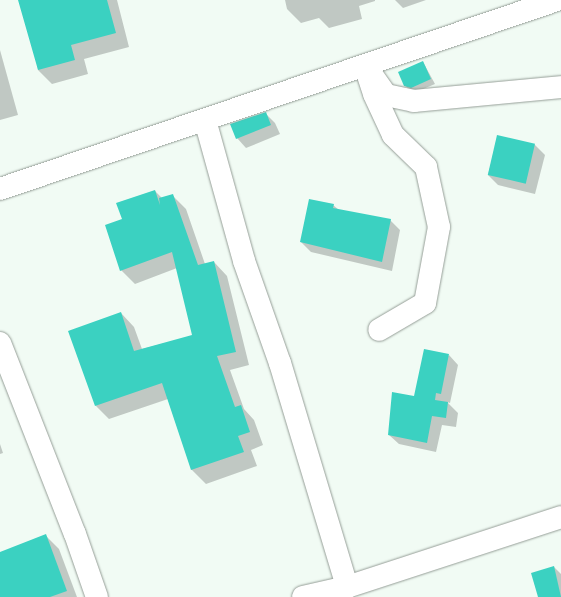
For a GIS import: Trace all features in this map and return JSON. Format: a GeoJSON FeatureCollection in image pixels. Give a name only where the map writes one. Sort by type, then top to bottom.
{"type":"FeatureCollection","features":[{"type":"Feature","properties":{"kind":"street"},"geometry":{"type":"LineString","coordinates":[[0,189],[557,0]]}},
{"type":"Feature","properties":{"kind":"street"},"geometry":{"type":"LineString","coordinates":[[365,66],[386,95],[414,101],[561,87]]}},
{"type":"Feature","properties":{"kind":"street"},"geometry":{"type":"LineString","coordinates":[[365,66],[374,94],[393,135],[426,167],[439,228],[425,303],[379,330]]}},
{"type":"Feature","properties":{"kind":"street"},"geometry":{"type":"LineString","coordinates":[[205,120],[244,261],[280,363],[347,588]]}},
{"type":"Feature","properties":{"kind":"street"},"geometry":{"type":"LineString","coordinates":[[0,343],[76,534],[97,597]]}},
{"type":"Feature","properties":{"kind":"street"},"geometry":{"type":"LineString","coordinates":[[303,597],[347,588],[561,517]]}},
{"type":"Feature","properties":{"kind":"building"},"geometry":{"type":"Polygon","coordinates":[[[18,0],[107,0],[116,33],[71,45],[75,60],[38,70],[18,0]]]}},
{"type":"Feature","properties":{"kind":"building"},"geometry":{"type":"Polygon","coordinates":[[[423,61],[431,79],[411,88],[404,86],[398,72],[423,61]]]}},
{"type":"Feature","properties":{"kind":"building"},"geometry":{"type":"Polygon","coordinates":[[[266,112],[271,125],[236,139],[230,124],[266,112]]]}},
{"type":"Feature","properties":{"kind":"building"},"geometry":{"type":"Polygon","coordinates":[[[497,135],[535,144],[526,184],[488,175],[497,135]]]}},
{"type":"Feature","properties":{"kind":"building"},"geometry":{"type":"Polygon","coordinates":[[[155,190],[160,205],[159,198],[173,194],[198,265],[214,261],[236,352],[217,356],[235,407],[241,405],[250,432],[238,436],[244,452],[191,470],[162,383],[95,406],[68,331],[121,312],[134,351],[192,335],[172,252],[120,271],[105,225],[122,219],[116,203],[155,190]]]}},
{"type":"Feature","properties":{"kind":"building"},"geometry":{"type":"Polygon","coordinates":[[[309,199],[334,204],[333,208],[391,219],[382,262],[300,242],[309,199]]]}},
{"type":"Feature","properties":{"kind":"building"},"geometry":{"type":"Polygon","coordinates":[[[424,349],[449,354],[441,394],[436,393],[435,400],[448,402],[446,418],[432,416],[427,443],[388,435],[392,392],[414,396],[424,349]]]}},
{"type":"Feature","properties":{"kind":"building"},"geometry":{"type":"Polygon","coordinates":[[[46,534],[67,591],[50,597],[0,597],[0,552],[46,534]]]}},
{"type":"Feature","properties":{"kind":"building"},"geometry":{"type":"Polygon","coordinates":[[[554,566],[561,597],[538,597],[531,573],[554,566]]]}}]}
